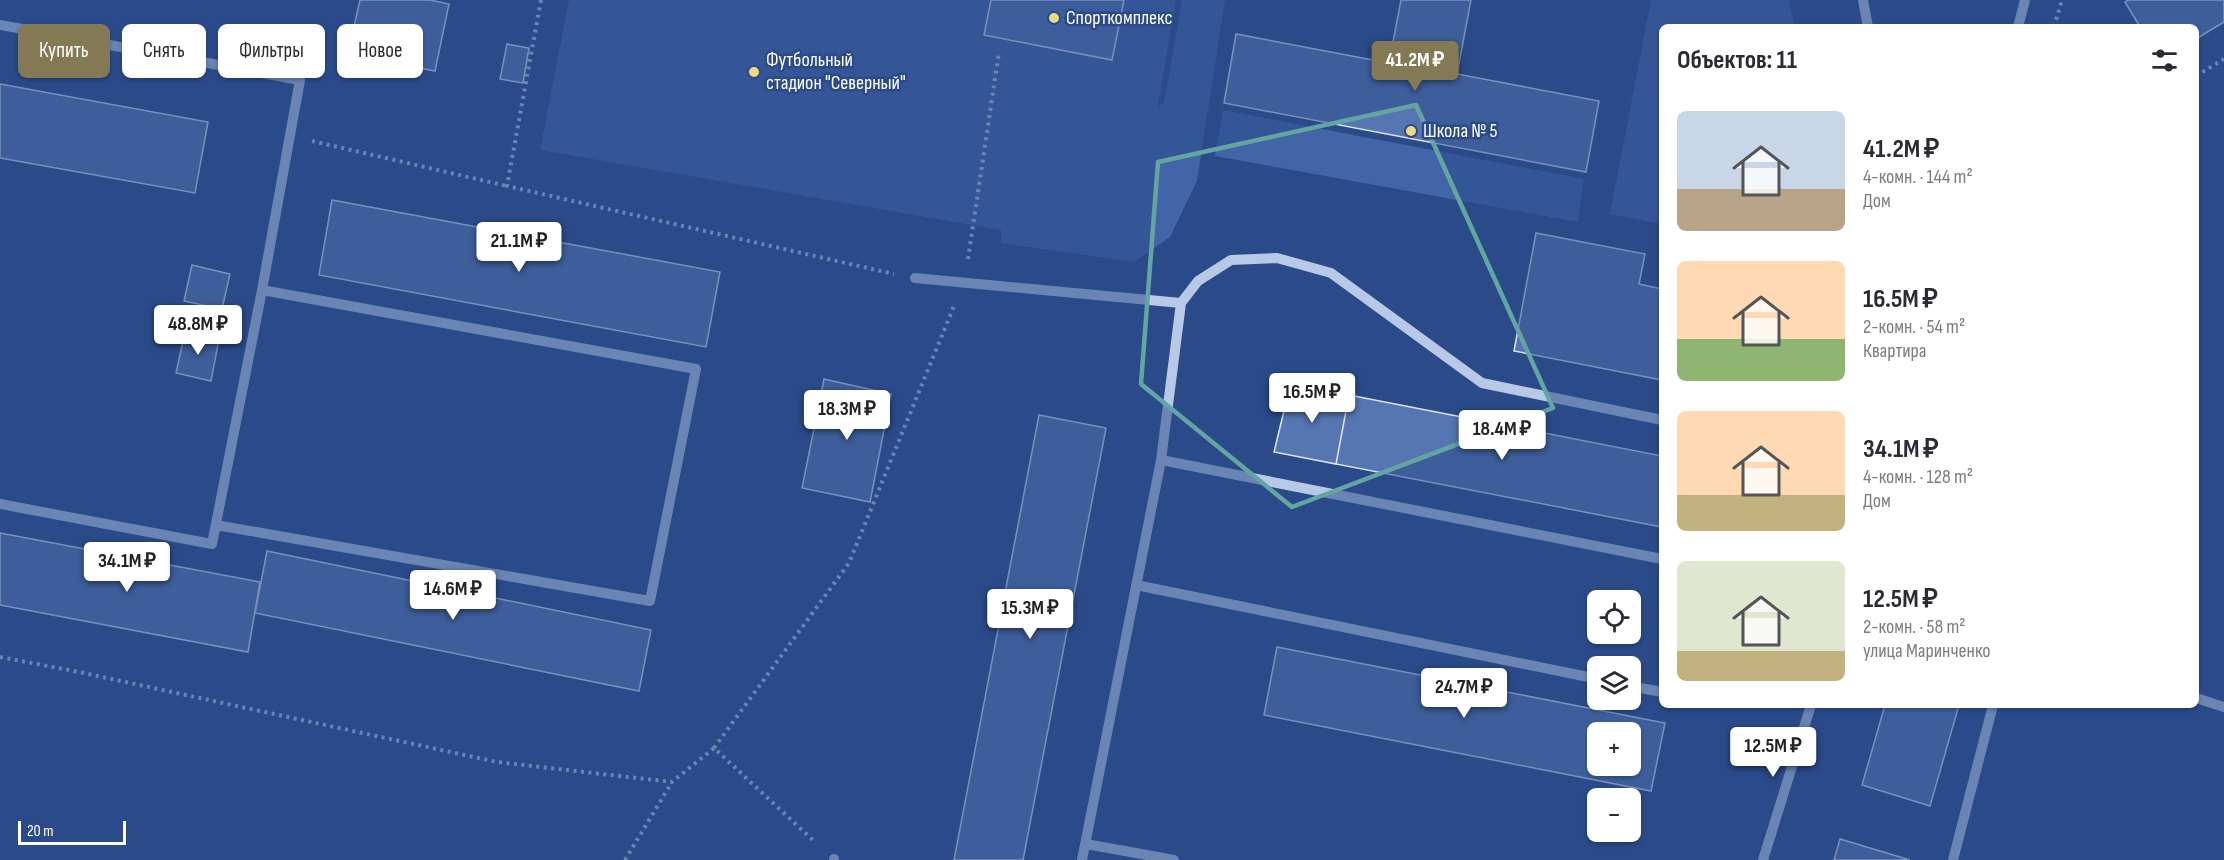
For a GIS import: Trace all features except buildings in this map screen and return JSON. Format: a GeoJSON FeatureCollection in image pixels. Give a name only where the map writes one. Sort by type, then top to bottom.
{"type":"FeatureCollection","features":[{"type":"Feature","properties":{"kind":"street"},"geometry":{"type":"LineString","coordinates":[[1863,0],[1867,24]]}},
{"type":"Feature","properties":{"kind":"street"},"geometry":{"type":"LineString","coordinates":[[2019,24],[2025,0]]}},
{"type":"Feature","properties":{"kind":"street"},"geometry":{"type":"LineString","coordinates":[[0,25],[300,80],[212,544],[0,504]]}},
{"type":"Feature","properties":{"kind":"street"},"geometry":{"type":"LineString","coordinates":[[1082,860],[1161,460],[1181,303],[1198,281],[1231,260],[1277,258],[1331,273],[1482,383],[1659,419]]}},
{"type":"Feature","properties":{"kind":"street"},"geometry":{"type":"LineString","coordinates":[[915,278],[1181,303]]}},
{"type":"Feature","properties":{"kind":"street"},"geometry":{"type":"LineString","coordinates":[[216,525],[650,601],[696,369],[262,290]]}},
{"type":"Feature","properties":{"kind":"street"},"geometry":{"type":"LineString","coordinates":[[1161,460],[1659,558]]}},
{"type":"Feature","properties":{"kind":"street"},"geometry":{"type":"LineString","coordinates":[[1136,585],[1587,677]]}},
{"type":"Feature","properties":{"kind":"street"},"geometry":{"type":"LineString","coordinates":[[1641,688],[1659,691]]}},
{"type":"Feature","properties":{"kind":"street"},"geometry":{"type":"LineString","coordinates":[[2199,699],[2224,707]]}},
{"type":"Feature","properties":{"kind":"street"},"geometry":{"type":"LineString","coordinates":[[1763,860],[1810,708]]}},
{"type":"Feature","properties":{"kind":"street"},"geometry":{"type":"LineString","coordinates":[[1953,860],[1993,708]]}},
{"type":"Feature","properties":{"kind":"street"},"geometry":{"type":"LineString","coordinates":[[1086,843],[1174,860]]}},
{"type":"Feature","properties":{"kind":"path"},"geometry":{"type":"LineString","coordinates":[[507,186],[541,0]]}},
{"type":"Feature","properties":{"kind":"path"},"geometry":{"type":"LineString","coordinates":[[2055,24],[2062,0]]}},
{"type":"Feature","properties":{"kind":"path"},"geometry":{"type":"LineString","coordinates":[[625,860],[672,782],[714,748],[849,563],[963,284],[999,52]]}},
{"type":"Feature","properties":{"kind":"path"},"geometry":{"type":"LineString","coordinates":[[2199,74],[2224,59]]}},
{"type":"Feature","properties":{"kind":"path"},"geometry":{"type":"LineString","coordinates":[[290,136],[915,278]]}},
{"type":"Feature","properties":{"kind":"path"},"geometry":{"type":"LineString","coordinates":[[0,657],[91,674],[497,762],[672,782]]}},
{"type":"Feature","properties":{"kind":"path"},"geometry":{"type":"LineString","coordinates":[[714,748],[834,860]]}},
{"type":"Feature","properties":{"kind":"highlighted area"},"geometry":{"type":"Polygon","coordinates":[[[1416,105],[1553,408],[1292,507],[1141,384],[1158,162],[1416,105]]]}},
{"type":"Feature","properties":{"kind":"shaded area"},"geometry":{"type":"Polygon","coordinates":[[[569,0],[1176,0],[1158,106],[1164,103],[1182,0],[1225,0],[1197,181],[1170,237],[1134,262],[1001,243],[1001,230],[540,150],[569,0]]]}},
{"type":"Feature","properties":{"kind":"shaded area"},"geometry":{"type":"Polygon","coordinates":[[[1651,0],[1789,0],[1793,24],[1659,24],[1659,223],[1610,214],[1651,0]]]}},
{"type":"Feature","properties":{"kind":"shaded area"},"geometry":{"type":"Polygon","coordinates":[[[1223,110],[1584,179],[1578,222],[1215,156],[1223,110]]]}},
{"type":"Feature","properties":{"kind":"place","name":"Спорткомплекс"},"geometry":{"type":"Point","coordinates":[1054,18]}},
{"type":"Feature","properties":{"kind":"place","name":"Футбольный стадион \"Северный\""},"geometry":{"type":"Point","coordinates":[754,72]}},
{"type":"Feature","properties":{"kind":"place","name":"Школа № 5"},"geometry":{"type":"Point","coordinates":[1411,131]}}]}
